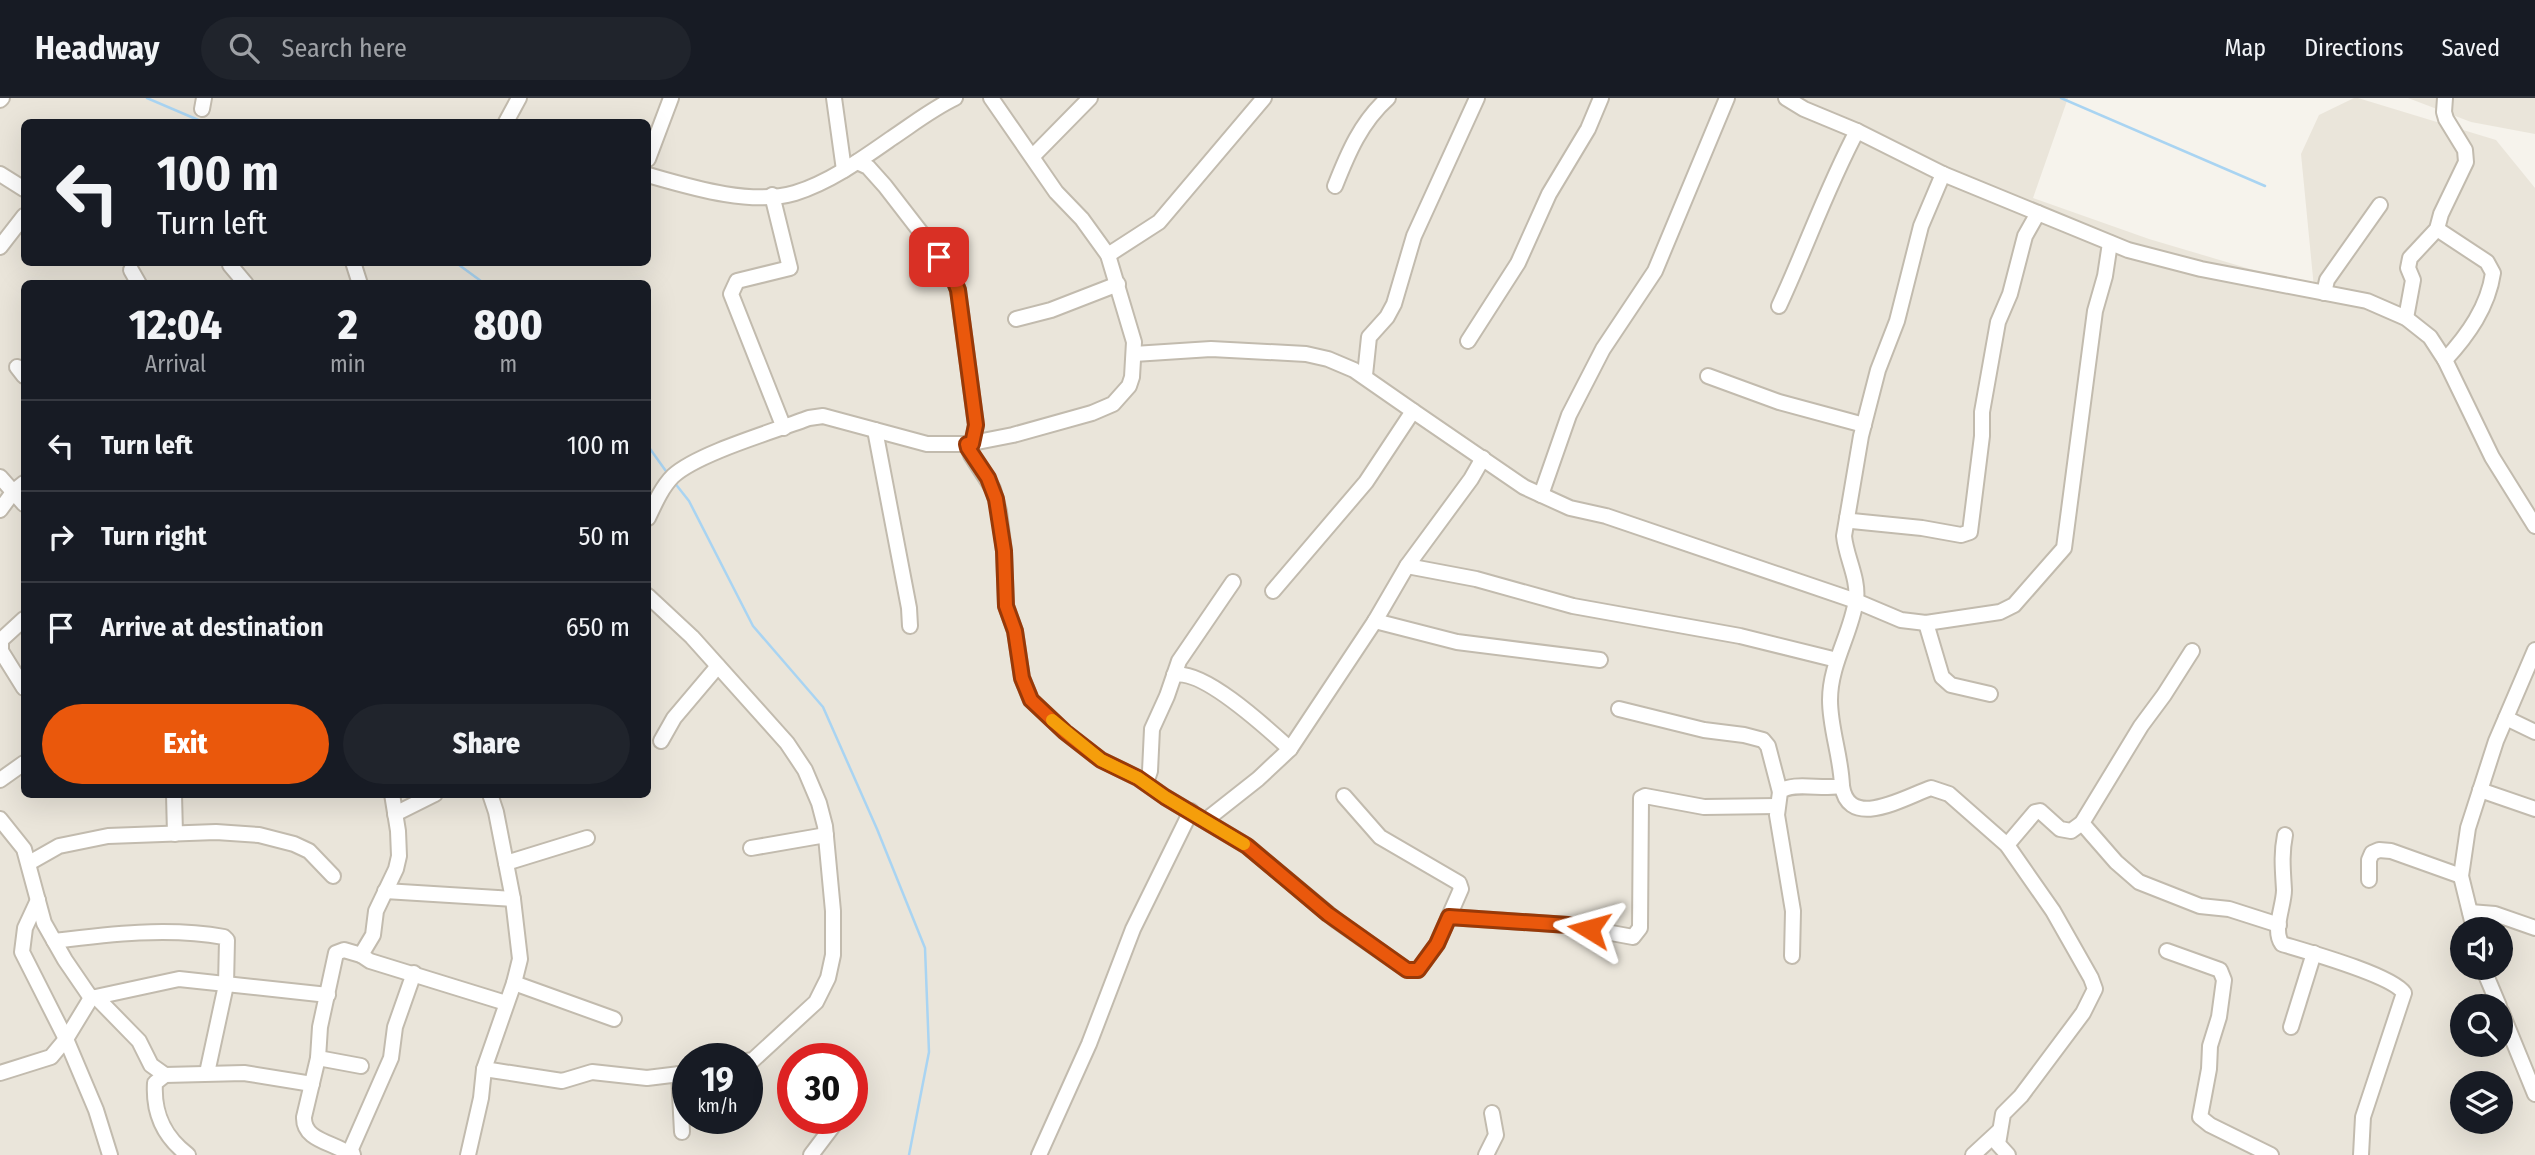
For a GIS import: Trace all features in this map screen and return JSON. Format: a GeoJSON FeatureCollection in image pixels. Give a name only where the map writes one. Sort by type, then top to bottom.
{"type":"FeatureCollection","features":[{"type":"Feature","properties":{"kind":"street"},"geometry":{"type":"LineString","coordinates":[[508,119],[519,98]]}},
{"type":"Feature","properties":{"kind":"street"},"geometry":{"type":"LineString","coordinates":[[651,151],[671,98]]}},
{"type":"Feature","properties":{"kind":"street"},"geometry":{"type":"LineString","coordinates":[[834,98],[844,170]]}},
{"type":"Feature","properties":{"kind":"street"},"geometry":{"type":"LineString","coordinates":[[651,176],[723,193],[793,193],[844,170],[938,106],[955,98]]}},
{"type":"Feature","properties":{"kind":"street"},"geometry":{"type":"LineString","coordinates":[[651,512],[667,482],[680,470],[705,456],[823,416],[927,444],[969,444],[1092,413],[1113,404],[1130,384],[1134,342],[1108,255],[1082,219],[1056,192],[991,98]]}},
{"type":"Feature","properties":{"kind":"street"},"geometry":{"type":"LineString","coordinates":[[1033,156],[1090,98]]}},
{"type":"Feature","properties":{"kind":"street"},"geometry":{"type":"LineString","coordinates":[[1108,255],[1159,222],[1264,98]]}},
{"type":"Feature","properties":{"kind":"street"},"geometry":{"type":"LineString","coordinates":[[1335,186],[1362,127],[1388,98]]}},
{"type":"Feature","properties":{"kind":"street"},"geometry":{"type":"LineString","coordinates":[[1364,375],[1369,337],[1387,317],[1394,304],[1414,236],[1477,98]]}},
{"type":"Feature","properties":{"kind":"street"},"geometry":{"type":"LineString","coordinates":[[1468,341],[1518,262],[1545,203],[1588,129],[1601,98]]}},
{"type":"Feature","properties":{"kind":"street"},"geometry":{"type":"LineString","coordinates":[[1541,495],[1569,415],[1603,349],[1646,289],[1655,271],[1727,98]]}},
{"type":"Feature","properties":{"kind":"street"},"geometry":{"type":"LineString","coordinates":[[1786,98],[1943,174],[2110,243],[2201,269],[2367,301],[2406,318],[2430,337],[2445,360],[2492,457],[2535,526]]}},
{"type":"Feature","properties":{"kind":"street"},"geometry":{"type":"LineString","coordinates":[[2406,318],[2413,280],[2409,268],[2410,258],[2437,229],[2441,214],[2466,162],[2465,150],[2446,119],[2445,98]]}},
{"type":"Feature","properties":{"kind":"street"},"geometry":{"type":"LineString","coordinates":[[1779,306],[1808,245],[1823,199],[1857,131]]}},
{"type":"Feature","properties":{"kind":"street"},"geometry":{"type":"LineString","coordinates":[[857,162],[868,167],[885,187],[950,270],[958,290],[976,425],[969,444],[971,455],[993,489],[999,511],[1006,606],[1015,631],[1026,691],[1031,700],[1091,753],[1146,783],[1247,846],[1328,914],[1407,970],[1418,970],[1437,944],[1461,889],[1459,883],[1380,837],[1343,796]]}},
{"type":"Feature","properties":{"kind":"street"},"geometry":{"type":"LineString","coordinates":[[0,174],[21,187]]}},
{"type":"Feature","properties":{"kind":"street"},"geometry":{"type":"LineString","coordinates":[[1943,174],[1921,226],[1897,321],[1878,370],[1864,425],[1844,536],[1856,588],[1856,601],[1837,660],[1830,700],[1831,719],[1840,758],[1843,797],[1853,807],[1870,811],[1931,788],[1948,794],[2007,845],[2053,911],[2095,989],[2083,1013],[2021,1096],[2003,1114],[1998,1131],[1998,1144],[2008,1155]]}},
{"type":"Feature","properties":{"kind":"street"},"geometry":{"type":"LineString","coordinates":[[772,195],[790,268],[737,281],[731,294],[784,428]]}},
{"type":"Feature","properties":{"kind":"street"},"geometry":{"type":"LineString","coordinates":[[2324,293],[2327,280],[2380,205]]}},
{"type":"Feature","properties":{"kind":"street"},"geometry":{"type":"LineString","coordinates":[[1847,519],[1961,535],[1970,532],[1982,436],[1982,412],[1998,322],[2010,294],[2025,236],[2038,213]]}},
{"type":"Feature","properties":{"kind":"street"},"geometry":{"type":"LineString","coordinates":[[0,247],[21,220]]}},
{"type":"Feature","properties":{"kind":"street"},"geometry":{"type":"LineString","coordinates":[[2437,229],[2487,262],[2493,273],[2487,300],[2460,343],[2445,360]]}},
{"type":"Feature","properties":{"kind":"street"},"geometry":{"type":"LineString","coordinates":[[1134,354],[1211,349],[1306,354],[1342,363],[1364,375],[1524,487],[1570,508],[1606,516],[1856,601],[1901,620],[1926,623],[2000,612],[2014,605],[2064,548],[2095,311],[2105,276],[2110,243]]}},
{"type":"Feature","properties":{"kind":"street"},"geometry":{"type":"LineString","coordinates":[[231,266],[243,280]]}},
{"type":"Feature","properties":{"kind":"street"},"geometry":{"type":"LineString","coordinates":[[131,270],[137,280]]}},
{"type":"Feature","properties":{"kind":"street"},"geometry":{"type":"LineString","coordinates":[[1016,319],[1051,310],[1118,284]]}},
{"type":"Feature","properties":{"kind":"street"},"geometry":{"type":"LineString","coordinates":[[1708,376],[1779,402],[1864,425]]}},
{"type":"Feature","properties":{"kind":"street"},"geometry":{"type":"LineString","coordinates":[[1273,590],[1366,482],[1413,411]]}},
{"type":"Feature","properties":{"kind":"street"},"geometry":{"type":"LineString","coordinates":[[875,429],[909,608],[910,626]]}},
{"type":"Feature","properties":{"kind":"street"},"geometry":{"type":"LineString","coordinates":[[1206,820],[1258,779],[1290,748],[1375,621],[1407,566],[1471,479],[1483,458]]}},
{"type":"Feature","properties":{"kind":"street"},"geometry":{"type":"LineString","coordinates":[[0,477],[19,487],[0,510]]}},
{"type":"Feature","properties":{"kind":"street"},"geometry":{"type":"LineString","coordinates":[[1407,566],[1476,579],[1573,606],[1740,636],[1837,660]]}},
{"type":"Feature","properties":{"kind":"street"},"geometry":{"type":"LineString","coordinates":[[1146,783],[1150,771],[1152,729],[1174,675],[1184,652],[1233,582]]}},
{"type":"Feature","properties":{"kind":"street"},"geometry":{"type":"LineString","coordinates":[[651,599],[692,637],[767,718],[799,759],[819,803],[826,835],[833,912],[833,955],[828,978],[816,1002],[763,1051]]}},
{"type":"Feature","properties":{"kind":"street"},"geometry":{"type":"LineString","coordinates":[[1375,621],[1457,642],[1600,660]]}},
{"type":"Feature","properties":{"kind":"street"},"geometry":{"type":"LineString","coordinates":[[21,622],[1,640],[1,651],[21,683]]}},
{"type":"Feature","properties":{"kind":"street"},"geometry":{"type":"LineString","coordinates":[[1926,623],[1942,677],[1951,685],[1990,694]]}},
{"type":"Feature","properties":{"kind":"street"},"geometry":{"type":"LineString","coordinates":[[2471,917],[2461,876],[2468,828],[2496,740],[2530,674],[2535,650]]}},
{"type":"Feature","properties":{"kind":"street"},"geometry":{"type":"LineString","coordinates":[[2007,845],[2035,812],[2040,811],[2060,829],[2071,831],[2082,823],[2141,726],[2192,651]]}},
{"type":"Feature","properties":{"kind":"street"},"geometry":{"type":"LineString","coordinates":[[661,741],[674,719],[718,666]]}},
{"type":"Feature","properties":{"kind":"street"},"geometry":{"type":"LineString","coordinates":[[1174,675],[1181,673],[1194,678],[1241,705],[1290,748]]}},
{"type":"Feature","properties":{"kind":"street"},"geometry":{"type":"LineString","coordinates":[[1619,709],[1704,730],[1744,735],[1763,740],[1768,746],[1779,799],[1777,815],[1793,911],[1792,956]]}},
{"type":"Feature","properties":{"kind":"street"},"geometry":{"type":"LineString","coordinates":[[2507,718],[2535,732]]}},
{"type":"Feature","properties":{"kind":"street"},"geometry":{"type":"LineString","coordinates":[[0,780],[21,765]]}},
{"type":"Feature","properties":{"kind":"street"},"geometry":{"type":"LineString","coordinates":[[1449,917],[1568,925],[1633,937],[1640,929],[1641,798],[1645,796],[1704,807],[1779,799],[1790,786],[1829,789],[1842,786]]}},
{"type":"Feature","properties":{"kind":"street"},"geometry":{"type":"LineString","coordinates":[[2480,790],[2535,809]]}},
{"type":"Feature","properties":{"kind":"street"},"geometry":{"type":"LineString","coordinates":[[174,798],[175,834]]}},
{"type":"Feature","properties":{"kind":"street"},"geometry":{"type":"LineString","coordinates":[[361,955],[373,935],[376,911],[396,869],[399,856],[392,798]]}},
{"type":"Feature","properties":{"kind":"street"},"geometry":{"type":"LineString","coordinates":[[394,814],[427,798]]}},
{"type":"Feature","properties":{"kind":"street"},"geometry":{"type":"LineString","coordinates":[[471,1155],[484,1069],[520,959],[513,899],[491,798]]}},
{"type":"Feature","properties":{"kind":"street"},"geometry":{"type":"LineString","coordinates":[[1039,1155],[1089,1044],[1133,929],[1191,811]]}},
{"type":"Feature","properties":{"kind":"street"},"geometry":{"type":"LineString","coordinates":[[0,819],[24,849],[44,923],[54,941],[94,997],[139,1041],[151,1065],[165,1075]]}},
{"type":"Feature","properties":{"kind":"street"},"geometry":{"type":"LineString","coordinates":[[2082,823],[2116,862],[2139,882],[2200,906],[2229,909],[2278,925]]}},
{"type":"Feature","properties":{"kind":"street"},"geometry":{"type":"LineString","coordinates":[[29,863],[46,852],[68,844],[108,836],[216,832],[259,835],[294,844],[309,851],[333,876]]}},
{"type":"Feature","properties":{"kind":"street"},"geometry":{"type":"LineString","coordinates":[[751,848],[826,835]]}},
{"type":"Feature","properties":{"kind":"street"},"geometry":{"type":"LineString","coordinates":[[2285,835],[2281,854],[2284,893],[2278,925],[2279,940],[2282,944],[2337,960],[2395,985],[2404,993],[2363,1117],[2361,1155]]}},
{"type":"Feature","properties":{"kind":"street"},"geometry":{"type":"LineString","coordinates":[[506,863],[587,838]]}},
{"type":"Feature","properties":{"kind":"street"},"geometry":{"type":"LineString","coordinates":[[2369,880],[2369,860],[2372,853],[2379,850],[2391,851],[2461,876]]}},
{"type":"Feature","properties":{"kind":"street"},"geometry":{"type":"LineString","coordinates":[[385,891],[513,899]]}},
{"type":"Feature","properties":{"kind":"street"},"geometry":{"type":"LineString","coordinates":[[38,900],[25,928],[22,952],[66,1039],[96,1110],[110,1155]]}},
{"type":"Feature","properties":{"kind":"street"},"geometry":{"type":"LineString","coordinates":[[2470,912],[2495,914],[2535,928]]}},
{"type":"Feature","properties":{"kind":"street"},"geometry":{"type":"LineString","coordinates":[[54,941],[122,933],[173,932],[224,937],[227,940],[226,985],[208,1073]]}},
{"type":"Feature","properties":{"kind":"street"},"geometry":{"type":"LineString","coordinates":[[352,1155],[305,1129],[304,1117],[318,1058],[320,1027],[336,953],[344,950],[361,955],[370,961],[506,1003]]}},
{"type":"Feature","properties":{"kind":"street"},"geometry":{"type":"LineString","coordinates":[[2167,951],[2220,970],[2224,980],[2219,1017],[2210,1046],[2209,1069],[2200,1117],[2210,1125],[2271,1155]]}},
{"type":"Feature","properties":{"kind":"street"},"geometry":{"type":"LineString","coordinates":[[2291,1027],[2314,953]]}},
{"type":"Feature","properties":{"kind":"street"},"geometry":{"type":"LineString","coordinates":[[352,1155],[351,1149],[391,1058],[395,1027],[414,973]]}},
{"type":"Feature","properties":{"kind":"street"},"geometry":{"type":"LineString","coordinates":[[0,1073],[51,1057],[94,997],[179,979],[327,995]]}},
{"type":"Feature","properties":{"kind":"street"},"geometry":{"type":"LineString","coordinates":[[514,983],[614,1019]]}},
{"type":"Feature","properties":{"kind":"street"},"geometry":{"type":"LineString","coordinates":[[2513,1035],[2529,1066],[2535,1094]]}},
{"type":"Feature","properties":{"kind":"street"},"geometry":{"type":"LineString","coordinates":[[318,1058],[361,1066]]}},
{"type":"Feature","properties":{"kind":"street"},"geometry":{"type":"LineString","coordinates":[[484,1069],[562,1081],[592,1072],[647,1078],[672,1075]]}},
{"type":"Feature","properties":{"kind":"street"},"geometry":{"type":"LineString","coordinates":[[188,1155],[166,1133],[156,1113],[155,1083],[165,1075],[244,1073],[312,1084]]}},
{"type":"Feature","properties":{"kind":"street"},"geometry":{"type":"LineString","coordinates":[[1486,1155],[1496,1135],[1492,1113]]}},
{"type":"Feature","properties":{"kind":"street"},"geometry":{"type":"LineString","coordinates":[[1973,1155],[1998,1131]]}},
{"type":"Feature","properties":{"kind":"street"},"geometry":{"type":"LineString","coordinates":[[811,1155],[827,1134]]}},
{"type":"Feature","properties":{"kind":"shaded area"},"geometry":{"type":"Polygon","coordinates":[[[0,98],[2068,98],[2033,198],[2149,239],[2314,288],[2301,154],[2319,115],[2354,98],[2496,140],[2535,188],[2535,1155],[0,1155],[0,98]]]}},
{"type":"Feature","properties":{"kind":"shaded area"},"geometry":{"type":"Polygon","coordinates":[[[2408,98],[2535,98],[2535,134],[2471,122],[2408,98]]]}},
{"type":"Feature","properties":{"kind":"waterway"},"geometry":{"type":"LineString","coordinates":[[147,98],[196,119]]}},
{"type":"Feature","properties":{"kind":"waterway"},"geometry":{"type":"LineString","coordinates":[[2061,98],[2265,186]]}},
{"type":"Feature","properties":{"kind":"waterway"},"geometry":{"type":"LineString","coordinates":[[460,266],[480,280]]}},
{"type":"Feature","properties":{"kind":"waterway"},"geometry":{"type":"LineString","coordinates":[[651,450],[668,474]]}},
{"type":"Feature","properties":{"kind":"waterway"},"geometry":{"type":"LineString","coordinates":[[674,482],[689,501],[753,626],[823,707],[877,829],[925,948],[929,1052],[909,1155]]}},
{"type":"Feature","properties":{"kind":"slow traffic"},"geometry":{"type":"LineString","coordinates":[[1052,720],[1101,760],[1138,778],[1244,844]]}},
{"type":"Feature","properties":{"kind":"route"},"geometry":{"type":"LineString","coordinates":[[939,257],[950,270],[958,290],[976,425],[972,444],[967,444],[979,469],[988,478],[999,511],[1006,606],[1015,631],[1022,678],[1031,700],[1065,732],[1101,760],[1138,778],[1247,846],[1337,921],[1407,970],[1418,970],[1437,944],[1449,917],[1568,925],[1589,929]]}}]}
